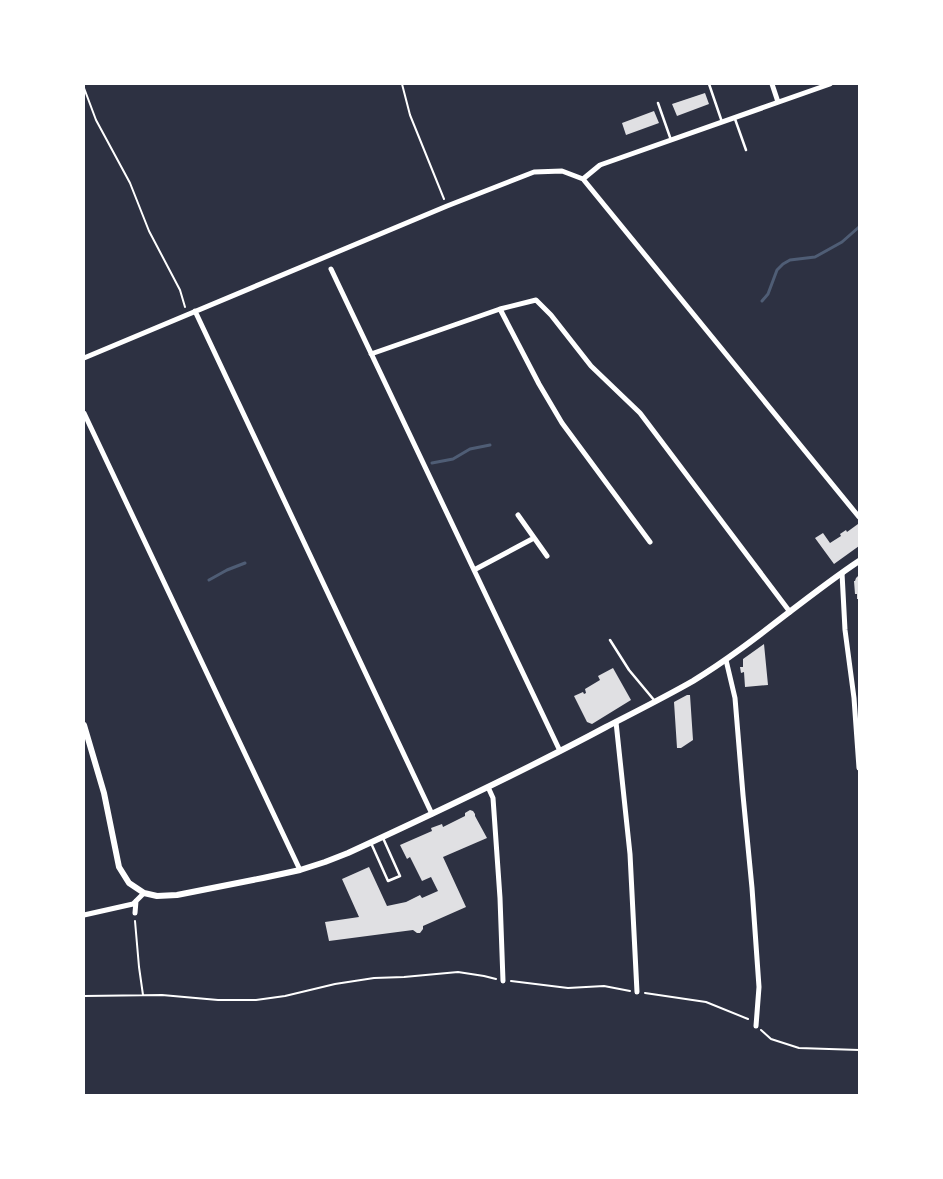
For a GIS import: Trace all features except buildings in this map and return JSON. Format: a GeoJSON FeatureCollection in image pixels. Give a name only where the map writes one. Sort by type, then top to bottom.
{"type":"FeatureCollection","features":[{"type":"Feature","properties":{"kind":"street"},"geometry":{"type":"LineString","coordinates":[[772,84],[778,102]]}},
{"type":"Feature","properties":{"kind":"street"},"geometry":{"type":"LineString","coordinates":[[584,179],[600,165],[830,84]]}},
{"type":"Feature","properties":{"kind":"street"},"geometry":{"type":"LineString","coordinates":[[84,358],[446,206],[534,172],[562,171],[584,179],[859,517]]}},
{"type":"Feature","properties":{"kind":"street"},"geometry":{"type":"LineString","coordinates":[[331,269],[560,751]]}},
{"type":"Feature","properties":{"kind":"street"},"geometry":{"type":"LineString","coordinates":[[371,354],[500,309],[536,300],[552,315],[591,366],[640,413],[790,612]]}},
{"type":"Feature","properties":{"kind":"street"},"geometry":{"type":"LineString","coordinates":[[500,309],[539,384],[562,423],[650,542]]}},
{"type":"Feature","properties":{"kind":"street"},"geometry":{"type":"LineString","coordinates":[[195,311],[432,814]]}},
{"type":"Feature","properties":{"kind":"street"},"geometry":{"type":"LineString","coordinates":[[84,413],[300,870]]}},
{"type":"Feature","properties":{"kind":"street"},"geometry":{"type":"LineString","coordinates":[[518,515],[547,556]]}},
{"type":"Feature","properties":{"kind":"street"},"geometry":{"type":"LineString","coordinates":[[474,570],[534,538]]}},
{"type":"Feature","properties":{"kind":"street"},"geometry":{"type":"LineString","coordinates":[[84,725],[104,793],[119,868],[130,882],[144,893],[157,896],[177,895],[300,870],[325,862],[432,814],[560,751],[692,682],[726,660],[859,561]]}},
{"type":"Feature","properties":{"kind":"street"},"geometry":{"type":"LineString","coordinates":[[842,573],[845,630],[854,698],[859,768]]}},
{"type":"Feature","properties":{"kind":"street"},"geometry":{"type":"LineString","coordinates":[[726,660],[735,698],[752,888],[759,987],[756,1026]]}},
{"type":"Feature","properties":{"kind":"street"},"geometry":{"type":"LineString","coordinates":[[616,722],[630,854],[637,992]]}},
{"type":"Feature","properties":{"kind":"street"},"geometry":{"type":"LineString","coordinates":[[488,787],[493,798],[500,898],[503,981]]}},
{"type":"Feature","properties":{"kind":"street"},"geometry":{"type":"LineString","coordinates":[[84,915],[133,904],[144,893]]}},
{"type":"Feature","properties":{"kind":"street"},"geometry":{"type":"LineString","coordinates":[[136,913],[137,900]]}},
{"type":"Feature","properties":{"kind":"lane"},"geometry":{"type":"LineString","coordinates":[[709,84],[722,122]]}},
{"type":"Feature","properties":{"kind":"lane"},"geometry":{"type":"LineString","coordinates":[[658,102],[671,140]]}},
{"type":"Feature","properties":{"kind":"lane"},"geometry":{"type":"LineString","coordinates":[[734,118],[746,150]]}},
{"type":"Feature","properties":{"kind":"lane"},"geometry":{"type":"LineString","coordinates":[[610,640],[655,702]]}},
{"type":"Feature","properties":{"kind":"lane"},"geometry":{"type":"LineString","coordinates":[[371,842],[388,881],[400,876],[383,837]]}},
{"type":"Feature","properties":{"kind":"path"},"geometry":{"type":"LineString","coordinates":[[402,84],[410,115],[446,206]]}},
{"type":"Feature","properties":{"kind":"path"},"geometry":{"type":"LineString","coordinates":[[84,88],[96,120],[130,183],[149,231],[180,290],[188,314]]}},
{"type":"Feature","properties":{"kind":"path"},"geometry":{"type":"LineString","coordinates":[[136,913],[134,919],[144,995]]}},
{"type":"Feature","properties":{"kind":"path"},"geometry":{"type":"LineString","coordinates":[[84,996],[162,995],[218,1000],[256,1000],[374,978],[404,978],[458,972],[503,981],[568,988],[604,986],[706,1002],[750,1020],[771,1039],[799,1048],[859,1050]]}},
{"type":"Feature","properties":{"kind":"waterway"},"geometry":{"type":"LineString","coordinates":[[762,301],[768,294],[777,270],[783,264],[790,260],[815,257],[842,242],[859,227]]}},
{"type":"Feature","properties":{"kind":"waterway"},"geometry":{"type":"LineString","coordinates":[[432,463],[453,459],[470,449],[490,445]]}},
{"type":"Feature","properties":{"kind":"waterway"},"geometry":{"type":"LineString","coordinates":[[209,580],[245,563]]}}]}
